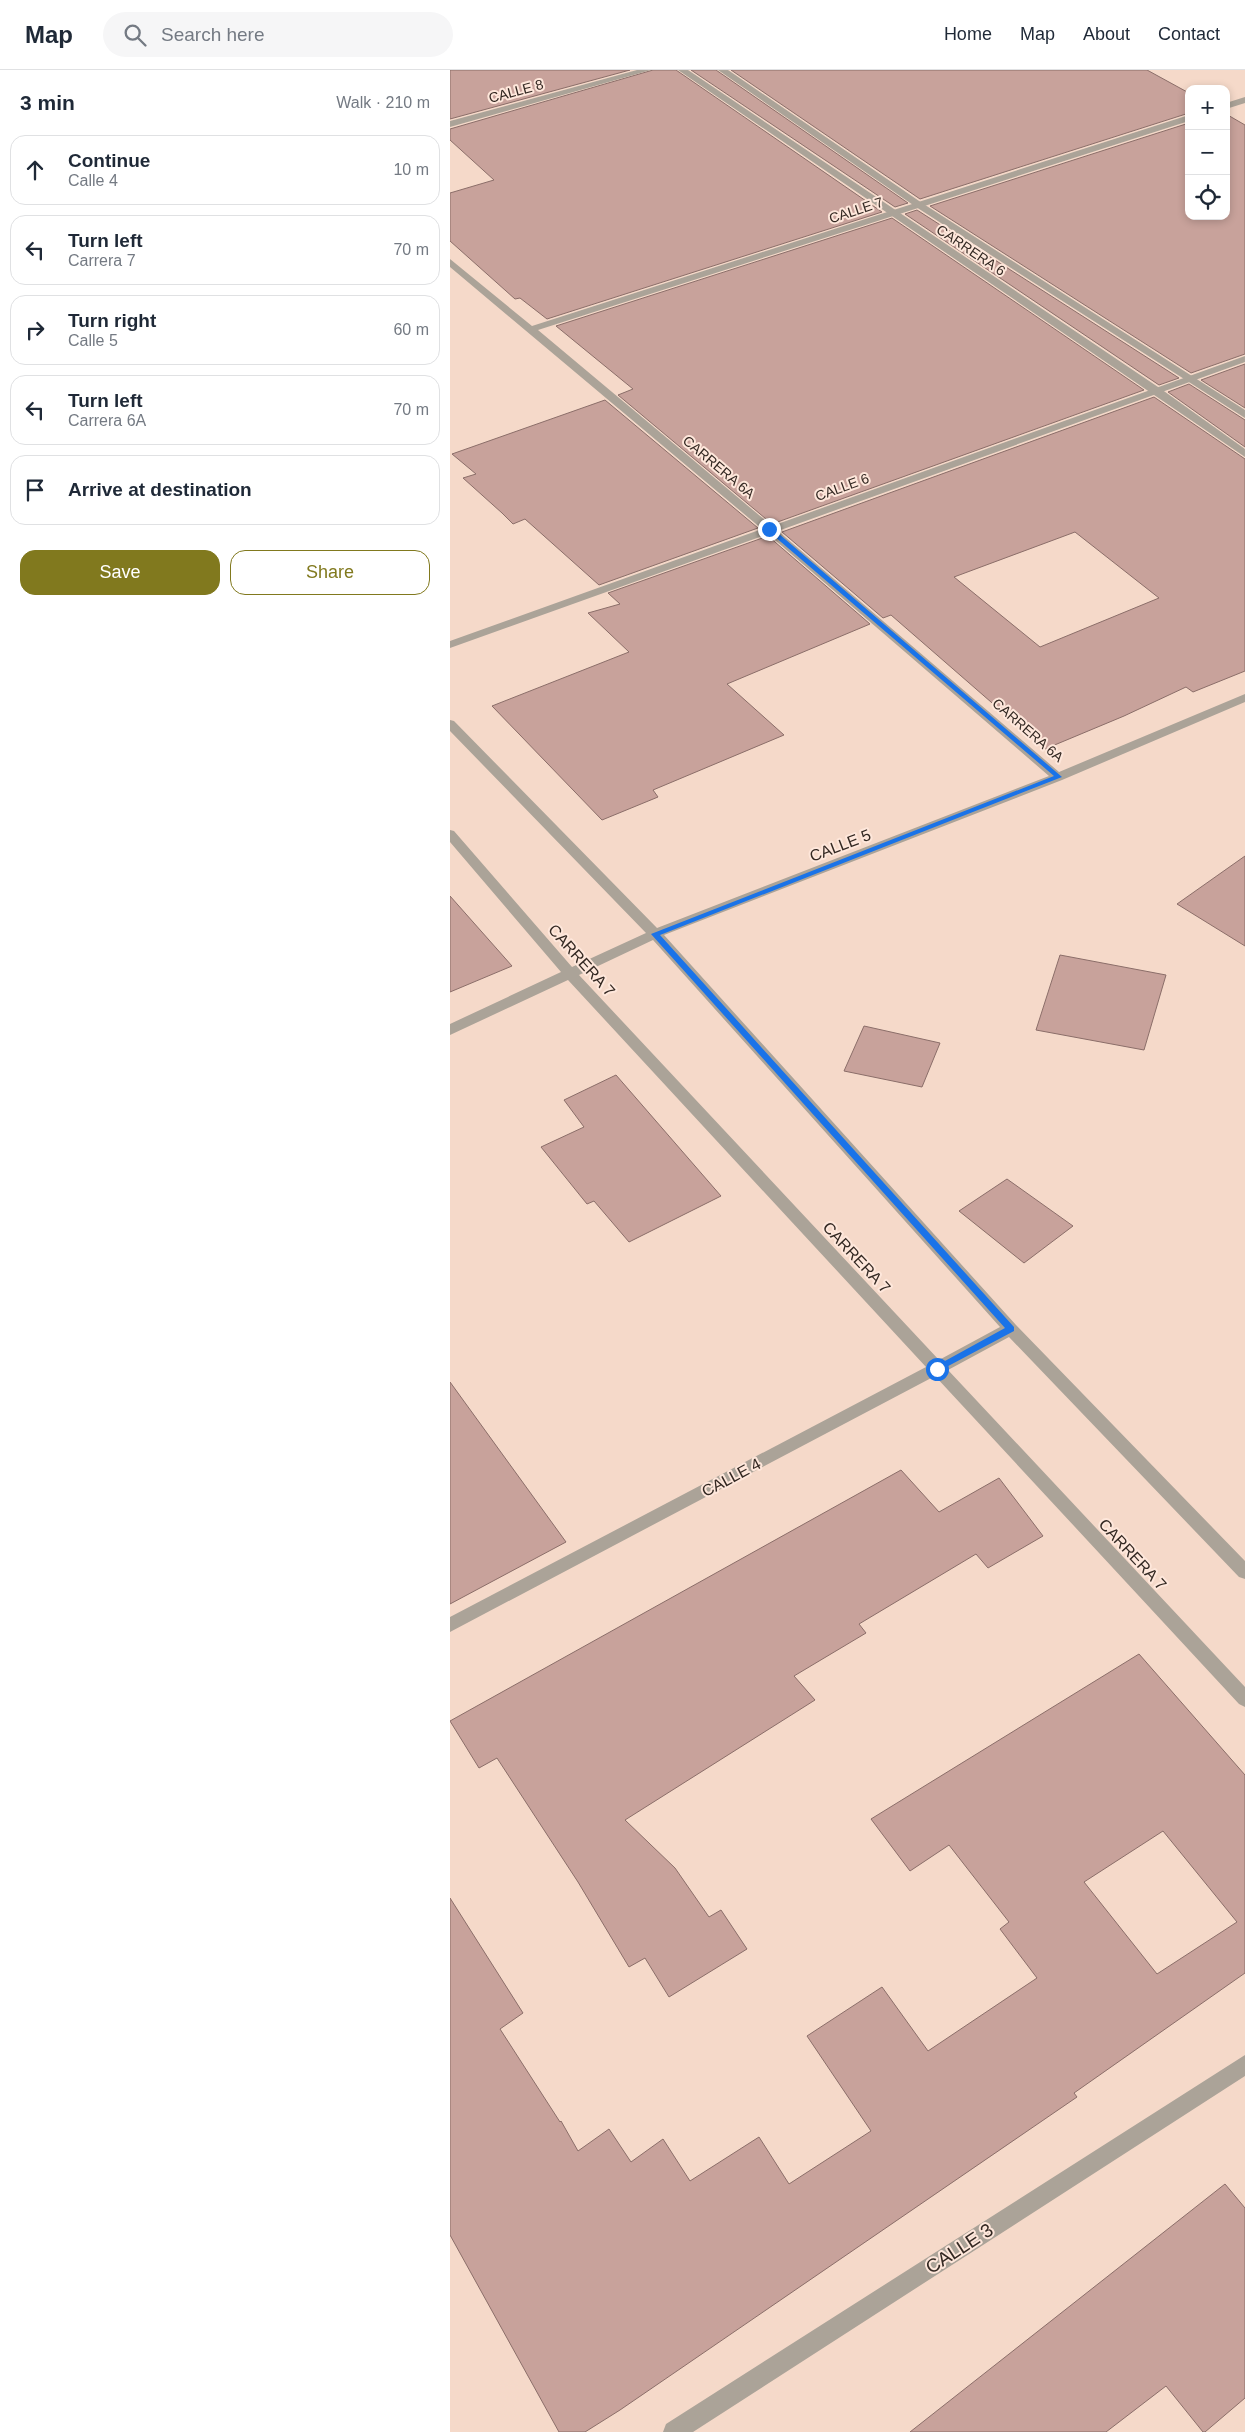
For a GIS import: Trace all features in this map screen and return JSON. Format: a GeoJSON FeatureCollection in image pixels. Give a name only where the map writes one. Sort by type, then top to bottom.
{"type":"FeatureCollection","features":[{"type":"Feature","properties":{"kind":"street","name":"CALLE 8"},"geometry":{"type":"LineString","coordinates":[[450,124],[647,70]]}},
{"type":"Feature","properties":{"kind":"street","name":"CARRERA 6"},"geometry":{"type":"LineString","coordinates":[[682,70],[1157,391],[1245,454]]}},
{"type":"Feature","properties":{"kind":"street","name":"CARRERA 6"},"geometry":{"type":"LineString","coordinates":[[722,70],[919,205],[1192,379],[1245,415]]}},
{"type":"Feature","properties":{"kind":"street"},"geometry":{"type":"LineString","coordinates":[[1230,105],[1245,100]]}},
{"type":"Feature","properties":{"kind":"street","name":"CALLE 7"},"geometry":{"type":"LineString","coordinates":[[532,330],[1185,119]]}},
{"type":"Feature","properties":{"kind":"street","name":"CARRERA 6A"},"geometry":{"type":"LineString","coordinates":[[450,262],[769,529],[1058,777]]}},
{"type":"Feature","properties":{"kind":"street","name":"CALLE 6"},"geometry":{"type":"LineString","coordinates":[[450,645],[1245,359]]}},
{"type":"Feature","properties":{"kind":"street","name":"CALLE 5"},"geometry":{"type":"LineString","coordinates":[[450,1030],[655,934],[1058,777],[1245,698]]}},
{"type":"Feature","properties":{"kind":"street"},"geometry":{"type":"LineString","coordinates":[[450,724],[655,934],[1011,1329],[1245,1572]]}},
{"type":"Feature","properties":{"kind":"street","name":"CARRERA 7"},"geometry":{"type":"LineString","coordinates":[[450,834],[570,974],[1245,1699]]}},
{"type":"Feature","properties":{"kind":"street","name":"CALLE 4"},"geometry":{"type":"LineString","coordinates":[[450,1624],[1011,1329]]}},
{"type":"Feature","properties":{"kind":"street","name":"CALLE 3"},"geometry":{"type":"LineString","coordinates":[[674,2432],[1245,2065]]}},
{"type":"Feature","properties":{"kind":"building"},"geometry":{"type":"Polygon","coordinates":[[[450,70],[630,70],[450,119],[450,70]]]}},
{"type":"Feature","properties":{"kind":"building"},"geometry":{"type":"Polygon","coordinates":[[[653,70],[676,70],[882,212],[547,319],[520,298],[515,299],[450,241],[450,193],[494,180],[450,140],[450,129],[653,70]]]}},
{"type":"Feature","properties":{"kind":"building"},"geometry":{"type":"Polygon","coordinates":[[[691,70],[716,70],[908,203],[895,207],[691,70]]]}},
{"type":"Feature","properties":{"kind":"building"},"geometry":{"type":"Polygon","coordinates":[[[731,70],[1147,70],[1185,91],[1185,114],[920,199],[731,70]]]}},
{"type":"Feature","properties":{"kind":"building"},"geometry":{"type":"Polygon","coordinates":[[[1230,116],[1245,125],[1245,354],[1191,373],[930,206],[1185,124],[1185,220],[1230,220],[1230,116]]]}},
{"type":"Feature","properties":{"kind":"building"},"geometry":{"type":"Polygon","coordinates":[[[917,210],[1179,378],[1159,385],[905,214],[917,210]]]}},
{"type":"Feature","properties":{"kind":"building"},"geometry":{"type":"Polygon","coordinates":[[[892,218],[1144,390],[772,524],[618,395],[633,389],[556,326],[892,218]]]}},
{"type":"Feature","properties":{"kind":"building"},"geometry":{"type":"Polygon","coordinates":[[[1245,364],[1245,408],[1201,380],[1245,364]]]}},
{"type":"Feature","properties":{"kind":"building"},"geometry":{"type":"Polygon","coordinates":[[[1189,384],[1245,420],[1245,447],[1168,392],[1189,384]]]}},
{"type":"Feature","properties":{"kind":"building"},"geometry":{"type":"Polygon","coordinates":[[[1154,397],[1245,459],[1245,671],[1193,692],[1186,687],[1124,716],[1045,749],[891,615],[883,618],[782,532],[1154,397]],[[1075,532],[954,577],[1040,647],[1159,598],[1075,532]]]}},
{"type":"Feature","properties":{"kind":"building"},"geometry":{"type":"Polygon","coordinates":[[[605,400],[758,528],[599,585],[525,519],[513,524],[463,478],[476,474],[452,454],[605,400]]]}},
{"type":"Feature","properties":{"kind":"building"},"geometry":{"type":"Polygon","coordinates":[[[768,536],[870,624],[727,684],[784,735],[653,790],[658,797],[602,820],[492,706],[629,652],[588,613],[620,604],[608,593],[768,536]]]}},
{"type":"Feature","properties":{"kind":"building"},"geometry":{"type":"Polygon","coordinates":[[[1245,856],[1245,946],[1177,904],[1245,856]]]}},
{"type":"Feature","properties":{"kind":"building"},"geometry":{"type":"Polygon","coordinates":[[[450,896],[512,966],[450,992],[450,896]]]}},
{"type":"Feature","properties":{"kind":"building"},"geometry":{"type":"Polygon","coordinates":[[[1060,955],[1166,975],[1144,1050],[1036,1030],[1060,955]]]}},
{"type":"Feature","properties":{"kind":"building"},"geometry":{"type":"Polygon","coordinates":[[[864,1026],[940,1043],[922,1087],[844,1071],[864,1026]]]}},
{"type":"Feature","properties":{"kind":"building"},"geometry":{"type":"Polygon","coordinates":[[[616,1075],[721,1196],[629,1242],[594,1201],[587,1204],[541,1147],[584,1127],[564,1100],[616,1075]]]}},
{"type":"Feature","properties":{"kind":"building"},"geometry":{"type":"Polygon","coordinates":[[[1007,1179],[1073,1226],[1024,1263],[959,1211],[1007,1179]]]}},
{"type":"Feature","properties":{"kind":"building"},"geometry":{"type":"Polygon","coordinates":[[[450,1382],[566,1542],[450,1604],[450,1382]]]}},
{"type":"Feature","properties":{"kind":"building"},"geometry":{"type":"Polygon","coordinates":[[[901,1470],[939,1512],[999,1478],[1043,1536],[988,1568],[976,1554],[859,1624],[866,1633],[794,1676],[815,1700],[625,1820],[675,1868],[709,1917],[721,1910],[747,1949],[669,1997],[645,1958],[629,1967],[578,1882],[497,1758],[479,1768],[450,1721],[901,1470]]]}},
{"type":"Feature","properties":{"kind":"building"},"geometry":{"type":"Polygon","coordinates":[[[1139,1654],[1245,1775],[1245,1973],[1074,2093],[1077,2097],[620,2410],[585,2432],[559,2432],[450,2235],[450,1898],[523,2013],[500,2029],[561,2121],[578,2151],[609,2129],[631,2162],[663,2139],[690,2181],[759,2137],[789,2184],[871,2131],[807,2036],[882,1987],[928,2051],[1037,1978],[1000,1929],[1009,1922],[949,1845],[910,1871],[871,1819],[1139,1654]],[[1163,1831],[1084,1882],[1157,1974],[1237,1922],[1163,1831]]]}},
{"type":"Feature","properties":{"kind":"building"},"geometry":{"type":"Polygon","coordinates":[[[1225,2184],[1245,2208],[1245,2398],[1205,2432],[1203,2432],[1166,2386],[1106,2432],[910,2432],[1225,2184]]]}},
{"type":"Feature","properties":{"kind":"route"},"geometry":{"type":"LineString","coordinates":[[769,529],[1058,777],[655,934],[1011,1329],[937,1369]]}}]}
